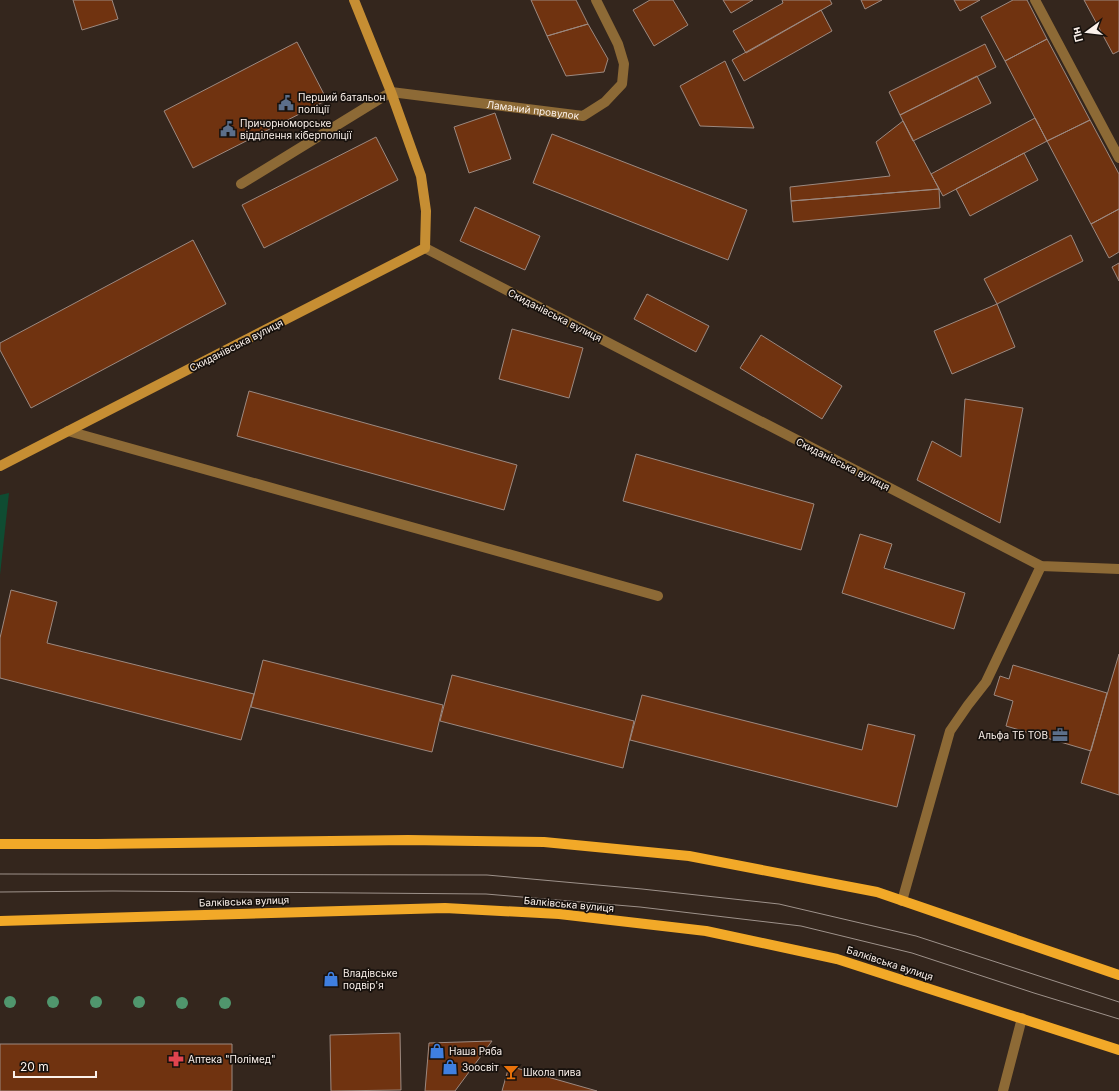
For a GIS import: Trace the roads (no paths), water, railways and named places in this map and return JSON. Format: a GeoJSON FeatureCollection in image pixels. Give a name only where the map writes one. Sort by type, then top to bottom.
{"type":"FeatureCollection","features":[{"type":"Feature","properties":{"kind":"main road"},"geometry":{"type":"LineString","coordinates":[[0,844],[408,840],[544,842],[689,856],[877,892],[1119,975]]}},
{"type":"Feature","properties":{"kind":"main road","name":"Балківська вулиця"},"geometry":{"type":"LineString","coordinates":[[0,920],[445,908],[559,914],[706,931],[837,958],[1119,1050]]}},
{"type":"Feature","properties":{"kind":"street"},"geometry":{"type":"LineString","coordinates":[[354,0],[391,92],[421,176],[426,212],[425,248]]}},
{"type":"Feature","properties":{"kind":"street","name":"Ламаний провулок"},"geometry":{"type":"LineString","coordinates":[[391,92],[583,116],[605,102],[622,84],[624,64],[618,44],[596,0]]}},
{"type":"Feature","properties":{"kind":"street"},"geometry":{"type":"LineString","coordinates":[[1035,0],[1119,158]]}},
{"type":"Feature","properties":{"kind":"street"},"geometry":{"type":"LineString","coordinates":[[241,184],[391,92]]}},
{"type":"Feature","properties":{"kind":"street","name":"Скиданівська вулиця"},"geometry":{"type":"LineString","coordinates":[[0,466],[425,248],[1041,566],[1119,569]]}},
{"type":"Feature","properties":{"kind":"street"},"geometry":{"type":"LineString","coordinates":[[68,431],[658,596]]}},
{"type":"Feature","properties":{"kind":"street"},"geometry":{"type":"LineString","coordinates":[[902,901],[950,731],[986,682],[1041,566]]}},
{"type":"Feature","properties":{"kind":"street"},"geometry":{"type":"LineString","coordinates":[[1003,1091],[1022,1018]]}},
{"type":"Feature","properties":{"kind":"tram line"},"geometry":{"type":"LineString","coordinates":[[0,874],[487,875],[642,889],[779,904],[916,936],[1119,1002]]}},
{"type":"Feature","properties":{"kind":"tram line"},"geometry":{"type":"LineString","coordinates":[[0,892],[113,891],[486,894],[640,907],[801,926],[912,953],[1119,1019]]}},
{"type":"Feature","properties":{"kind":"place","name":"Перший батальон поліції"},"geometry":{"type":"Point","coordinates":[286,103]}},
{"type":"Feature","properties":{"kind":"place","name":"Причорноморське відділення кіберполіції"},"geometry":{"type":"Point","coordinates":[228,129]}},
{"type":"Feature","properties":{"kind":"place","name":"Альфа ТБ ТОВ"},"geometry":{"type":"Point","coordinates":[1060,735]}},
{"type":"Feature","properties":{"kind":"place","name":"Владiвське подвiр'я"},"geometry":{"type":"Point","coordinates":[331,979]}},
{"type":"Feature","properties":{"kind":"place","name":"Наша Ряба"},"geometry":{"type":"Point","coordinates":[437,1051]}},
{"type":"Feature","properties":{"kind":"place","name":"Аптека \"Полімед\""},"geometry":{"type":"Point","coordinates":[176,1059]}},
{"type":"Feature","properties":{"kind":"place","name":"Зоосвіт"},"geometry":{"type":"Point","coordinates":[450,1067]}},
{"type":"Feature","properties":{"kind":"place","name":"Школа пива"},"geometry":{"type":"Point","coordinates":[511,1072]}}]}
